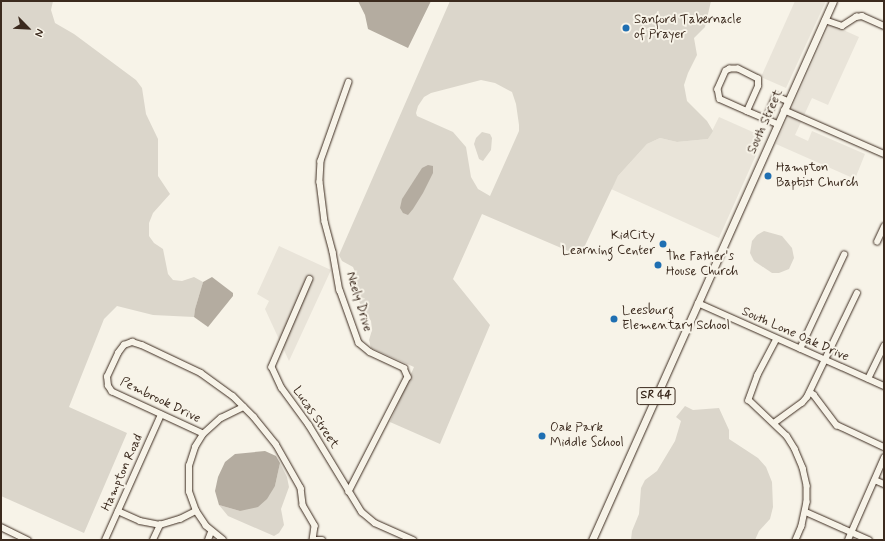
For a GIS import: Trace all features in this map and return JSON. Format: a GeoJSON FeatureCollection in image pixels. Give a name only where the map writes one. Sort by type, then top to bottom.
{"type":"FeatureCollection","features":[{"type":"Feature","properties":{"kind":"main road","name":"South Street"},"geometry":{"type":"LineString","coordinates":[[698,303],[833,1]]}},
{"type":"Feature","properties":{"kind":"main road","name":"SR 44"},"geometry":{"type":"LineString","coordinates":[[592,540],[698,303]]}},
{"type":"Feature","properties":{"kind":"street"},"geometry":{"type":"LineString","coordinates":[[825,20],[842,26],[856,17],[862,16],[884,26]]}},
{"type":"Feature","properties":{"kind":"street"},"geometry":{"type":"LineString","coordinates":[[747,111],[758,86],[758,79],[738,69],[730,69],[726,71],[718,89],[720,99],[747,111],[778,124]]}},
{"type":"Feature","properties":{"kind":"street","name":"Neely Drive"},"geometry":{"type":"LineString","coordinates":[[349,82],[321,161],[320,182],[325,222],[334,252],[340,290],[359,343],[370,352],[404,368],[408,377],[407,383],[349,492]]}},
{"type":"Feature","properties":{"kind":"street"},"geometry":{"type":"LineString","coordinates":[[766,119],[776,96],[788,101]]}},
{"type":"Feature","properties":{"kind":"street"},"geometry":{"type":"LineString","coordinates":[[784,110],[884,154]]}},
{"type":"Feature","properties":{"kind":"street"},"geometry":{"type":"LineString","coordinates":[[878,242],[884,227]]}},
{"type":"Feature","properties":{"kind":"street"},"geometry":{"type":"LineString","coordinates":[[800,349],[844,255]]}},
{"type":"Feature","properties":{"kind":"street","name":"Lucas Street"},"geometry":{"type":"LineString","coordinates":[[310,279],[272,367],[282,388],[309,426],[362,512],[372,521],[413,540]]}},
{"type":"Feature","properties":{"kind":"street"},"geometry":{"type":"LineString","coordinates":[[774,423],[802,403],[810,392],[857,293]]}},
{"type":"Feature","properties":{"kind":"street","name":"South Lone Oak Drive"},"geometry":{"type":"LineString","coordinates":[[698,303],[884,386]]}},
{"type":"Feature","properties":{"kind":"street"},"geometry":{"type":"LineString","coordinates":[[777,339],[758,375],[750,400],[792,443],[803,468],[807,486],[806,512],[796,540]]}},
{"type":"Feature","properties":{"kind":"street","name":"Pembrook Drive"},"geometry":{"type":"LineString","coordinates":[[203,434],[116,395],[109,389],[107,377],[118,353],[125,344],[132,342],[142,345],[193,368],[223,388],[244,407]]}},
{"type":"Feature","properties":{"kind":"street"},"geometry":{"type":"LineString","coordinates":[[868,379],[884,346]]}},
{"type":"Feature","properties":{"kind":"street"},"geometry":{"type":"LineString","coordinates":[[810,392],[837,425],[884,447]]}},
{"type":"Feature","properties":{"kind":"street"},"geometry":{"type":"LineString","coordinates":[[223,540],[211,532],[196,511],[189,492],[188,472],[192,453],[203,434],[221,418],[244,407],[276,444],[301,488],[304,505],[315,526],[313,540],[322,540]]}},
{"type":"Feature","properties":{"kind":"street","name":"Hampton Road"},"geometry":{"type":"LineString","coordinates":[[105,540],[161,415]]}},
{"type":"Feature","properties":{"kind":"street"},"geometry":{"type":"LineString","coordinates":[[848,540],[884,458]]}},
{"type":"Feature","properties":{"kind":"street"},"geometry":{"type":"LineString","coordinates":[[874,480],[884,484]]}},
{"type":"Feature","properties":{"kind":"street"},"geometry":{"type":"LineString","coordinates":[[118,511],[140,521],[160,525],[180,519],[196,511]]}},
{"type":"Feature","properties":{"kind":"street"},"geometry":{"type":"LineString","coordinates":[[806,512],[869,540]]}},
{"type":"Feature","properties":{"kind":"street"},"geometry":{"type":"LineString","coordinates":[[153,540],[160,525]]}},
{"type":"Feature","properties":{"kind":"street"},"geometry":{"type":"LineString","coordinates":[[1,527],[28,540]]}},
{"type":"Feature","properties":{"kind":"street"},"geometry":{"type":"LineString","coordinates":[[208,540],[211,532]]}},
{"type":"Feature","properties":{"kind":"shaded area"},"geometry":{"type":"Polygon","coordinates":[[[1,1],[53,1],[51,10],[55,23],[74,34],[136,80],[142,88],[146,114],[158,139],[158,176],[170,194],[153,213],[149,223],[149,236],[154,243],[163,249],[168,274],[173,280],[182,281],[194,277],[203,282],[194,317],[153,315],[117,306],[104,319],[69,407],[127,433],[84,533],[1,496],[1,1]]]}},
{"type":"Feature","properties":{"kind":"shaded area"},"geometry":{"type":"Polygon","coordinates":[[[358,1],[431,1],[408,48],[368,29],[365,15],[358,1]]]}},
{"type":"Feature","properties":{"kind":"shaded area"},"geometry":{"type":"Polygon","coordinates":[[[450,1],[711,1],[705,27],[694,38],[697,55],[684,85],[687,101],[707,121],[713,131],[708,139],[677,142],[660,138],[647,144],[618,176],[580,256],[482,214],[453,279],[490,325],[440,444],[390,422],[414,367],[371,348],[369,340],[372,330],[371,321],[358,300],[353,288],[355,272],[353,267],[342,261],[339,255],[450,1]],[[481,80],[431,93],[424,97],[418,106],[416,113],[417,116],[453,132],[466,147],[471,177],[478,189],[490,196],[519,131],[516,104],[512,92],[495,83],[481,80]]]}},
{"type":"Feature","properties":{"kind":"shaded area"},"geometry":{"type":"Polygon","coordinates":[[[795,1],[826,1],[786,88],[761,77],[795,1]]]}},
{"type":"Feature","properties":{"kind":"shaded area"},"geometry":{"type":"Polygon","coordinates":[[[830,24],[859,37],[828,105],[812,98],[795,135],[808,141],[812,131],[865,154],[855,179],[776,144],[830,24]]]}},
{"type":"Feature","properties":{"kind":"shaded area"},"geometry":{"type":"Polygon","coordinates":[[[719,117],[764,137],[719,238],[611,189],[618,176],[647,144],[660,138],[677,142],[708,139],[719,117]]]}},
{"type":"Feature","properties":{"kind":"shaded area"},"geometry":{"type":"Polygon","coordinates":[[[482,132],[490,134],[492,138],[491,150],[483,161],[479,159],[474,144],[476,138],[482,132]]]}},
{"type":"Feature","properties":{"kind":"shaded area"},"geometry":{"type":"Polygon","coordinates":[[[428,165],[433,166],[433,173],[423,193],[408,215],[403,213],[400,208],[402,199],[422,168],[428,165]]]}},
{"type":"Feature","properties":{"kind":"shaded area"},"geometry":{"type":"Polygon","coordinates":[[[764,231],[782,236],[792,248],[794,258],[789,269],[779,273],[772,273],[754,261],[750,253],[752,241],[757,235],[764,231]]]}},
{"type":"Feature","properties":{"kind":"shaded area"},"geometry":{"type":"Polygon","coordinates":[[[279,246],[331,270],[289,361],[265,309],[269,301],[257,294],[279,246]]]}},
{"type":"Feature","properties":{"kind":"shaded area"},"geometry":{"type":"Polygon","coordinates":[[[212,277],[233,293],[233,296],[208,327],[194,317],[203,282],[212,277]]]}},
{"type":"Feature","properties":{"kind":"shaded area"},"geometry":{"type":"Polygon","coordinates":[[[685,406],[693,410],[719,408],[729,430],[729,439],[758,458],[766,467],[772,482],[773,507],[770,519],[759,531],[755,540],[631,540],[632,531],[639,514],[641,488],[645,480],[657,471],[675,441],[681,421],[676,417],[685,406]]]}},
{"type":"Feature","properties":{"kind":"shaded area"},"geometry":{"type":"Polygon","coordinates":[[[265,451],[276,456],[280,463],[275,486],[267,499],[258,507],[240,511],[219,505],[215,491],[218,477],[225,462],[235,454],[265,451]]]}},
{"type":"Feature","properties":{"kind":"shaded area"},"geometry":{"type":"Polygon","coordinates":[[[280,463],[287,477],[289,487],[281,509],[284,525],[279,533],[274,536],[228,516],[219,505],[240,511],[275,486],[280,463]]]}},
{"type":"Feature","properties":{"kind":"place","name":"Sanford Tabernacle of Prayer"},"geometry":{"type":"Point","coordinates":[626,28]}},
{"type":"Feature","properties":{"kind":"place","name":"Hampton Baptist Church"},"geometry":{"type":"Point","coordinates":[768,176]}},
{"type":"Feature","properties":{"kind":"place","name":"KidCity Learning Center"},"geometry":{"type":"Point","coordinates":[663,244]}},
{"type":"Feature","properties":{"kind":"place","name":"The Father's House Church"},"geometry":{"type":"Point","coordinates":[658,265]}},
{"type":"Feature","properties":{"kind":"place","name":"Leesburg Elementary School"},"geometry":{"type":"Point","coordinates":[614,319]}},
{"type":"Feature","properties":{"kind":"place","name":"Oak Park Middle School"},"geometry":{"type":"Point","coordinates":[542,436]}}]}
